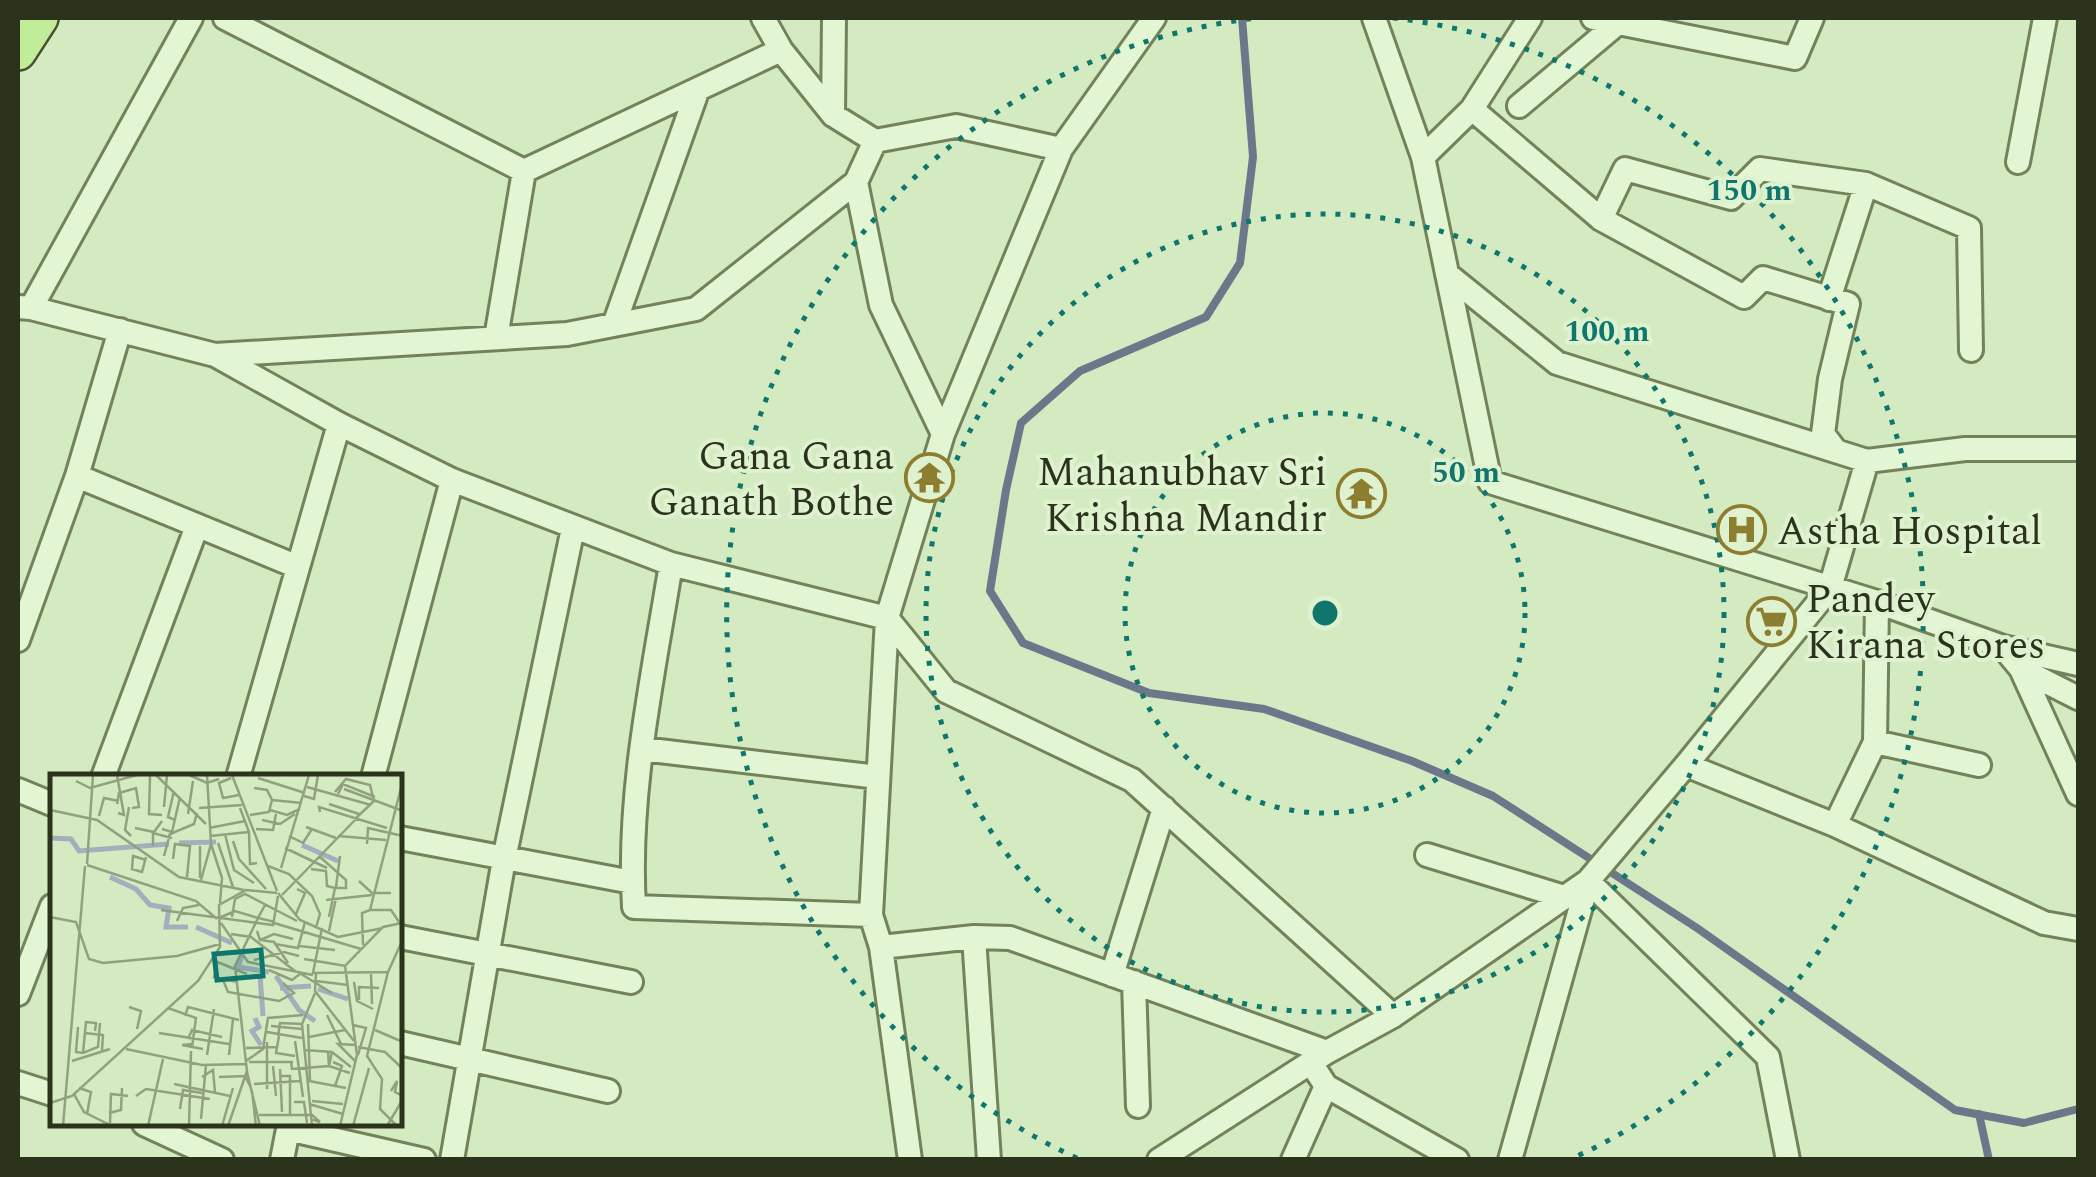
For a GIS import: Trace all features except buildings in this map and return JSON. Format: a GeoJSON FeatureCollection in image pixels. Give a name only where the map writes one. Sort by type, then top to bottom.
{"type":"FeatureCollection","features":[{"type":"Feature","properties":{"kind":"main road"},"geometry":{"type":"LineString","coordinates":[[18,52],[40,18]]}},
{"type":"Feature","properties":{"kind":"street"},"geometry":{"type":"LineString","coordinates":[[190,18],[24,307],[215,355],[339,424],[452,480],[671,564],[887,618],[946,691],[1132,780],[1393,1016]]}},
{"type":"Feature","properties":{"kind":"street"},"geometry":{"type":"LineString","coordinates":[[225,18],[524,171]]}},
{"type":"Feature","properties":{"kind":"street"},"geometry":{"type":"LineString","coordinates":[[763,18],[781,50],[833,115],[875,141],[956,126],[1061,149]]}},
{"type":"Feature","properties":{"kind":"street"},"geometry":{"type":"LineString","coordinates":[[833,115],[834,18]]}},
{"type":"Feature","properties":{"kind":"street"},"geometry":{"type":"LineString","coordinates":[[910,1160],[882,947],[871,914],[887,618],[942,434],[1061,149],[1154,18]]}},
{"type":"Feature","properties":{"kind":"street"},"geometry":{"type":"LineString","coordinates":[[1374,18],[1423,158],[1490,482],[1876,602],[2003,647],[2078,664]]}},
{"type":"Feature","properties":{"kind":"street"},"geometry":{"type":"LineString","coordinates":[[1423,158],[1472,110],[1530,18]]}},
{"type":"Feature","properties":{"kind":"street"},"geometry":{"type":"LineString","coordinates":[[1593,18],[1796,58],[1812,18]]}},
{"type":"Feature","properties":{"kind":"street"},"geometry":{"type":"LineString","coordinates":[[2018,162],[2045,18]]}},
{"type":"Feature","properties":{"kind":"street"},"geometry":{"type":"LineString","coordinates":[[1519,106],[1619,22]]}},
{"type":"Feature","properties":{"kind":"street"},"geometry":{"type":"LineString","coordinates":[[524,171],[781,50]]}},
{"type":"Feature","properties":{"kind":"street"},"geometry":{"type":"LineString","coordinates":[[614,325],[698,89]]}},
{"type":"Feature","properties":{"kind":"street"},"geometry":{"type":"LineString","coordinates":[[1472,110],[1601,219],[1744,297],[1763,278],[1848,304],[1830,379],[1823,434],[1836,451]]}},
{"type":"Feature","properties":{"kind":"street"},"geometry":{"type":"LineString","coordinates":[[215,355],[567,334],[696,309],[856,182],[875,141]]}},
{"type":"Feature","properties":{"kind":"street"},"geometry":{"type":"LineString","coordinates":[[1601,219],[1625,170],[1731,198],[1760,169],[1866,184],[1969,228],[1971,350]]}},
{"type":"Feature","properties":{"kind":"street"},"geometry":{"type":"LineString","coordinates":[[496,338],[524,171]]}},
{"type":"Feature","properties":{"kind":"street"},"geometry":{"type":"LineString","coordinates":[[856,182],[880,305],[942,434]]}},
{"type":"Feature","properties":{"kind":"street"},"geometry":{"type":"LineString","coordinates":[[1829,300],[1866,184]]}},
{"type":"Feature","properties":{"kind":"street"},"geometry":{"type":"LineString","coordinates":[[1447,274],[1557,363],[1867,461],[1966,449],[2078,450]]}},
{"type":"Feature","properties":{"kind":"street"},"geometry":{"type":"LineString","coordinates":[[18,640],[77,476],[120,330]]}},
{"type":"Feature","properties":{"kind":"street"},"geometry":{"type":"LineString","coordinates":[[239,774],[339,424]]}},
{"type":"Feature","properties":{"kind":"street"},"geometry":{"type":"LineString","coordinates":[[1159,1160],[1319,1058],[1393,1016],[1592,876],[1830,588],[1867,461]]}},
{"type":"Feature","properties":{"kind":"street"},"geometry":{"type":"LineString","coordinates":[[77,476],[298,567]]}},
{"type":"Feature","properties":{"kind":"street"},"geometry":{"type":"LineString","coordinates":[[374,774],[452,480]]}},
{"type":"Feature","properties":{"kind":"street"},"geometry":{"type":"LineString","coordinates":[[104,774],[197,526]]}},
{"type":"Feature","properties":{"kind":"street"},"geometry":{"type":"LineString","coordinates":[[452,1160],[504,859],[573,528]]}},
{"type":"Feature","properties":{"kind":"street"},"geometry":{"type":"LineString","coordinates":[[671,564],[642,750],[632,882],[634,907],[871,914]]}},
{"type":"Feature","properties":{"kind":"street"},"geometry":{"type":"LineString","coordinates":[[1836,825],[1875,742],[1876,602]]}},
{"type":"Feature","properties":{"kind":"street"},"geometry":{"type":"LineString","coordinates":[[2003,647],[2021,669],[2069,760],[2078,794]]}},
{"type":"Feature","properties":{"kind":"street"},"geometry":{"type":"LineString","coordinates":[[2021,669],[2078,698]]}},
{"type":"Feature","properties":{"kind":"street"},"geometry":{"type":"LineString","coordinates":[[1875,742],[1980,765]]}},
{"type":"Feature","properties":{"kind":"street"},"geometry":{"type":"LineString","coordinates":[[642,750],[878,777]]}},
{"type":"Feature","properties":{"kind":"street"},"geometry":{"type":"LineString","coordinates":[[1686,766],[1836,825],[2044,923],[2078,928]]}},
{"type":"Feature","properties":{"kind":"street"},"geometry":{"type":"LineString","coordinates":[[18,790],[50,803]]}},
{"type":"Feature","properties":{"kind":"street"},"geometry":{"type":"LineString","coordinates":[[1138,1106],[1123,978],[1164,808]]}},
{"type":"Feature","properties":{"kind":"street"},"geometry":{"type":"LineString","coordinates":[[402,838],[632,882]]}},
{"type":"Feature","properties":{"kind":"street"},"geometry":{"type":"LineString","coordinates":[[1427,854],[1564,897]]}},
{"type":"Feature","properties":{"kind":"street"},"geometry":{"type":"LineString","coordinates":[[1510,1160],[1592,876]]}},
{"type":"Feature","properties":{"kind":"street"},"geometry":{"type":"LineString","coordinates":[[1592,876],[1768,1057],[1788,1160]]}},
{"type":"Feature","properties":{"kind":"street"},"geometry":{"type":"LineString","coordinates":[[18,994],[50,911]]}},
{"type":"Feature","properties":{"kind":"street"},"geometry":{"type":"LineString","coordinates":[[402,937],[631,982]]}},
{"type":"Feature","properties":{"kind":"street"},"geometry":{"type":"LineString","coordinates":[[882,947],[974,937],[1010,938],[1123,978],[1319,1058]]}},
{"type":"Feature","properties":{"kind":"street"},"geometry":{"type":"LineString","coordinates":[[974,937],[989,1160]]}},
{"type":"Feature","properties":{"kind":"street"},"geometry":{"type":"LineString","coordinates":[[402,1043],[608,1091]]}},
{"type":"Feature","properties":{"kind":"street"},"geometry":{"type":"LineString","coordinates":[[1293,1160],[1326,1086],[1319,1058]]}},
{"type":"Feature","properties":{"kind":"street"},"geometry":{"type":"LineString","coordinates":[[18,1083],[50,1093]]}},
{"type":"Feature","properties":{"kind":"street"},"geometry":{"type":"LineString","coordinates":[[1326,1086],[1457,1160]]}},
{"type":"Feature","properties":{"kind":"street"},"geometry":{"type":"LineString","coordinates":[[150,1127],[222,1160]]}},
{"type":"Feature","properties":{"kind":"street"},"geometry":{"type":"LineString","coordinates":[[282,1160],[288,1127],[424,1160]]}},
{"type":"Feature","properties":{"kind":"waterway"},"geometry":{"type":"LineString","coordinates":[[1242,18],[1253,157],[1240,263],[1206,317],[1080,371],[1021,423],[990,591],[1023,643],[1149,693],[1264,709],[1412,761],[1493,796],[1697,928],[1955,1110],[2024,1123],[2078,1109]]}},
{"type":"Feature","properties":{"kind":"waterway"},"geometry":{"type":"LineString","coordinates":[[1979,1114],[1989,1160]]}},
{"type":"Feature","properties":{"kind":"place","name":"Gana Gana Ganath Bothe"},"geometry":{"type":"Point","coordinates":[929,478]}},
{"type":"Feature","properties":{"kind":"place","name":"Mahanubhav Sri Krishna Mandir"},"geometry":{"type":"Point","coordinates":[1362,494]}},
{"type":"Feature","properties":{"kind":"place","name":"Astha Hospital"},"geometry":{"type":"Point","coordinates":[1742,530]}},
{"type":"Feature","properties":{"kind":"place","name":"Pandey Kirana Stores"},"geometry":{"type":"Point","coordinates":[1771,621]}}]}
